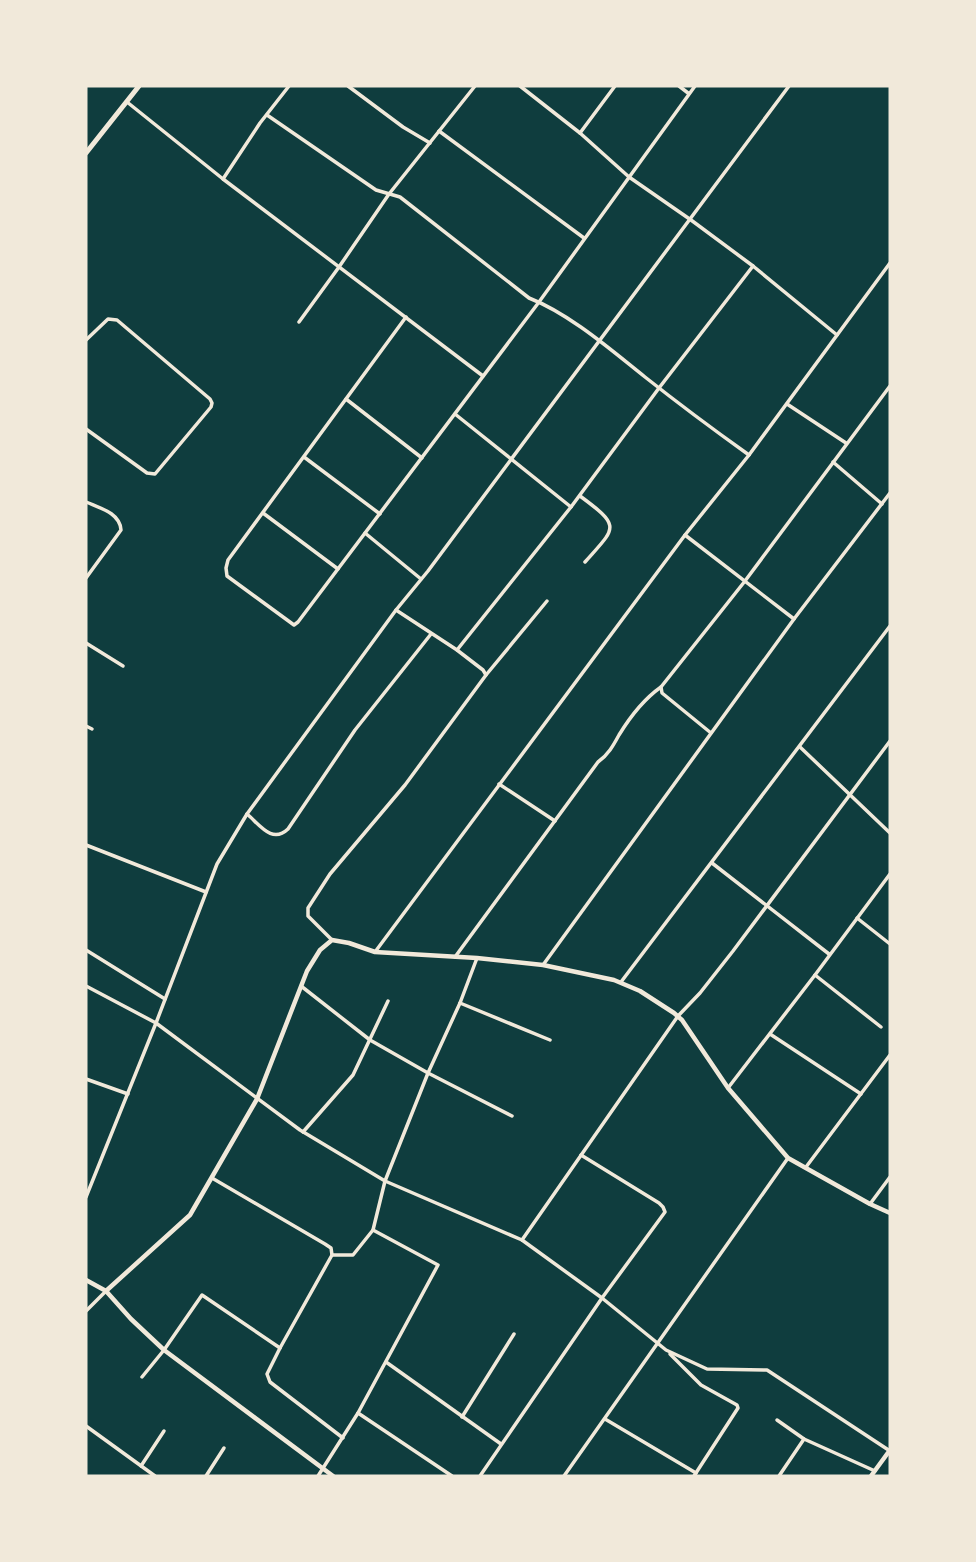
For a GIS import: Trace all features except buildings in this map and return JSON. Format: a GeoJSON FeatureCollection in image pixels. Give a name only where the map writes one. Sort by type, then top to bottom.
{"type":"FeatureCollection","features":[{"type":"Feature","properties":{"kind":"main road"},"geometry":{"type":"LineString","coordinates":[[86,153],[139,86]]}},
{"type":"Feature","properties":{"kind":"street"},"geometry":{"type":"LineString","coordinates":[[223,179],[289,86]]}},
{"type":"Feature","properties":{"kind":"street"},"geometry":{"type":"LineString","coordinates":[[348,86],[402,127],[430,143]]}},
{"type":"Feature","properties":{"kind":"street"},"geometry":{"type":"LineString","coordinates":[[299,322],[389,194],[475,86]]}},
{"type":"Feature","properties":{"kind":"street"},"geometry":{"type":"LineString","coordinates":[[520,86],[580,133],[629,177],[753,267],[837,335]]}},
{"type":"Feature","properties":{"kind":"street"},"geometry":{"type":"LineString","coordinates":[[580,133],[615,86]]}},
{"type":"Feature","properties":{"kind":"street"},"geometry":{"type":"LineString","coordinates":[[679,86],[689,93]]}},
{"type":"Feature","properties":{"kind":"street"},"geometry":{"type":"LineString","coordinates":[[406,317],[228,560],[227,576],[294,625],[299,622],[539,302],[695,86]]}},
{"type":"Feature","properties":{"kind":"street"},"geometry":{"type":"LineString","coordinates":[[86,1197],[217,864],[247,814],[396,610],[600,342],[789,86]]}},
{"type":"Feature","properties":{"kind":"street"},"geometry":{"type":"LineString","coordinates":[[126,102],[483,376]]}},
{"type":"Feature","properties":{"kind":"street"},"geometry":{"type":"LineString","coordinates":[[267,115],[376,190],[400,197],[529,298],[547,305],[600,342],[749,456]]}},
{"type":"Feature","properties":{"kind":"street"},"geometry":{"type":"LineString","coordinates":[[439,131],[585,238]]}},
{"type":"Feature","properties":{"kind":"street"},"geometry":{"type":"LineString","coordinates":[[375,952],[685,535],[749,456],[890,262]]}},
{"type":"Feature","properties":{"kind":"street"},"geometry":{"type":"LineString","coordinates":[[457,650],[580,496],[753,267]]}},
{"type":"Feature","properties":{"kind":"street"},"geometry":{"type":"LineString","coordinates":[[86,340],[108,319],[117,320],[212,403],[155,474],[147,473],[86,429]]}},
{"type":"Feature","properties":{"kind":"street"},"geometry":{"type":"LineString","coordinates":[[455,957],[598,762],[609,753],[621,732],[649,696],[661,687],[745,581],[890,386]]}},
{"type":"Feature","properties":{"kind":"street"},"geometry":{"type":"LineString","coordinates":[[346,399],[422,458]]}},
{"type":"Feature","properties":{"kind":"street"},"geometry":{"type":"LineString","coordinates":[[787,404],[847,443]]}},
{"type":"Feature","properties":{"kind":"street"},"geometry":{"type":"LineString","coordinates":[[455,414],[571,507]]}},
{"type":"Feature","properties":{"kind":"street"},"geometry":{"type":"LineString","coordinates":[[304,457],[380,514]]}},
{"type":"Feature","properties":{"kind":"street"},"geometry":{"type":"LineString","coordinates":[[833,462],[882,504]]}},
{"type":"Feature","properties":{"kind":"street"},"geometry":{"type":"LineString","coordinates":[[543,965],[794,619],[890,494]]}},
{"type":"Feature","properties":{"kind":"street"},"geometry":{"type":"LineString","coordinates":[[580,496],[607,519],[611,527],[609,535],[585,562]]}},
{"type":"Feature","properties":{"kind":"street"},"geometry":{"type":"LineString","coordinates":[[86,502],[117,518],[121,530],[86,579]]}},
{"type":"Feature","properties":{"kind":"street"},"geometry":{"type":"LineString","coordinates":[[262,513],[338,569]]}},
{"type":"Feature","properties":{"kind":"street"},"geometry":{"type":"LineString","coordinates":[[365,533],[421,579]]}},
{"type":"Feature","properties":{"kind":"street"},"geometry":{"type":"LineString","coordinates":[[685,535],[794,619]]}},
{"type":"Feature","properties":{"kind":"street"},"geometry":{"type":"LineString","coordinates":[[547,601],[486,675],[405,785],[330,874],[308,908],[308,916],[332,940],[375,952],[543,965],[621,982],[678,1016],[728,1088],[788,1158],[890,1213]]}},
{"type":"Feature","properties":{"kind":"street"},"geometry":{"type":"LineString","coordinates":[[396,610],[457,650],[486,675]]}},
{"type":"Feature","properties":{"kind":"street"},"geometry":{"type":"LineString","coordinates":[[621,982],[890,626]]}},
{"type":"Feature","properties":{"kind":"street"},"geometry":{"type":"LineString","coordinates":[[885,633],[890,637]]}},
{"type":"Feature","properties":{"kind":"street"},"geometry":{"type":"LineString","coordinates":[[247,814],[270,834],[283,834],[355,730],[431,634]]}},
{"type":"Feature","properties":{"kind":"street"},"geometry":{"type":"LineString","coordinates":[[86,643],[123,666]]}},
{"type":"Feature","properties":{"kind":"street"},"geometry":{"type":"LineString","coordinates":[[661,687],[662,693],[711,733]]}},
{"type":"Feature","properties":{"kind":"street"},"geometry":{"type":"LineString","coordinates":[[86,726],[92,729]]}},
{"type":"Feature","properties":{"kind":"street"},"geometry":{"type":"LineString","coordinates":[[522,1240],[678,1016],[700,993],[890,741]]}},
{"type":"Feature","properties":{"kind":"street"},"geometry":{"type":"LineString","coordinates":[[800,747],[890,832]]}},
{"type":"Feature","properties":{"kind":"street"},"geometry":{"type":"LineString","coordinates":[[499,784],[555,821]]}},
{"type":"Feature","properties":{"kind":"street"},"geometry":{"type":"LineString","coordinates":[[86,845],[206,892]]}},
{"type":"Feature","properties":{"kind":"street"},"geometry":{"type":"LineString","coordinates":[[712,863],[829,954]]}},
{"type":"Feature","properties":{"kind":"street"},"geometry":{"type":"LineString","coordinates":[[728,1088],[890,874]]}},
{"type":"Feature","properties":{"kind":"street"},"geometry":{"type":"LineString","coordinates":[[857,918],[890,944]]}},
{"type":"Feature","properties":{"kind":"street"},"geometry":{"type":"LineString","coordinates":[[86,1311],[190,1215],[257,1099],[307,971],[320,950],[332,940]]}},
{"type":"Feature","properties":{"kind":"street"},"geometry":{"type":"LineString","coordinates":[[86,950],[165,999]]}},
{"type":"Feature","properties":{"kind":"street"},"geometry":{"type":"LineString","coordinates":[[332,1255],[353,1255],[373,1230],[385,1181],[477,958]]}},
{"type":"Feature","properties":{"kind":"street"},"geometry":{"type":"LineString","coordinates":[[815,975],[881,1027]]}},
{"type":"Feature","properties":{"kind":"street"},"geometry":{"type":"LineString","coordinates":[[86,986],[156,1023],[303,1132],[385,1181],[522,1240],[602,1298],[657,1345],[707,1369],[767,1370],[890,1451],[873,1474],[804,1439],[777,1419]]}},
{"type":"Feature","properties":{"kind":"street"},"geometry":{"type":"LineString","coordinates":[[301,986],[370,1040],[512,1116]]}},
{"type":"Feature","properties":{"kind":"street"},"geometry":{"type":"LineString","coordinates":[[303,1132],[354,1074],[388,1000]]}},
{"type":"Feature","properties":{"kind":"street"},"geometry":{"type":"LineString","coordinates":[[460,1003],[550,1040]]}},
{"type":"Feature","properties":{"kind":"street"},"geometry":{"type":"LineString","coordinates":[[770,1034],[862,1094]]}},
{"type":"Feature","properties":{"kind":"street"},"geometry":{"type":"LineString","coordinates":[[806,1167],[890,1055]]}},
{"type":"Feature","properties":{"kind":"street"},"geometry":{"type":"LineString","coordinates":[[86,1079],[128,1094]]}},
{"type":"Feature","properties":{"kind":"street"},"geometry":{"type":"LineString","coordinates":[[480,1476],[602,1298],[665,1212],[659,1203],[581,1154]]}},
{"type":"Feature","properties":{"kind":"street"},"geometry":{"type":"LineString","coordinates":[[564,1476],[788,1158]]}},
{"type":"Feature","properties":{"kind":"street"},"geometry":{"type":"LineString","coordinates":[[870,1204],[890,1177]]}},
{"type":"Feature","properties":{"kind":"street"},"geometry":{"type":"LineString","coordinates":[[212,1178],[331,1248],[332,1255],[268,1371],[268,1379],[343,1437]]}},
{"type":"Feature","properties":{"kind":"street"},"geometry":{"type":"LineString","coordinates":[[318,1476],[358,1413],[438,1265],[373,1230]]}},
{"type":"Feature","properties":{"kind":"street"},"geometry":{"type":"LineString","coordinates":[[86,1280],[106,1291],[164,1350],[333,1476]]}},
{"type":"Feature","properties":{"kind":"street"},"geometry":{"type":"LineString","coordinates":[[142,1377],[202,1295],[280,1348]]}},
{"type":"Feature","properties":{"kind":"street"},"geometry":{"type":"LineString","coordinates":[[462,1417],[514,1334]]}},
{"type":"Feature","properties":{"kind":"street"},"geometry":{"type":"LineString","coordinates":[[606,1419],[695,1475],[737,1411],[737,1405],[702,1385],[666,1350]]}},
{"type":"Feature","properties":{"kind":"street"},"geometry":{"type":"LineString","coordinates":[[386,1362],[502,1444]]}},
{"type":"Feature","properties":{"kind":"street"},"geometry":{"type":"LineString","coordinates":[[358,1413],[452,1476]]}},
{"type":"Feature","properties":{"kind":"street"},"geometry":{"type":"LineString","coordinates":[[86,1426],[155,1476]]}},
{"type":"Feature","properties":{"kind":"street"},"geometry":{"type":"LineString","coordinates":[[141,1466],[164,1431]]}},
{"type":"Feature","properties":{"kind":"street"},"geometry":{"type":"LineString","coordinates":[[779,1476],[804,1439]]}},
{"type":"Feature","properties":{"kind":"street"},"geometry":{"type":"LineString","coordinates":[[206,1476],[224,1448]]}}]}
